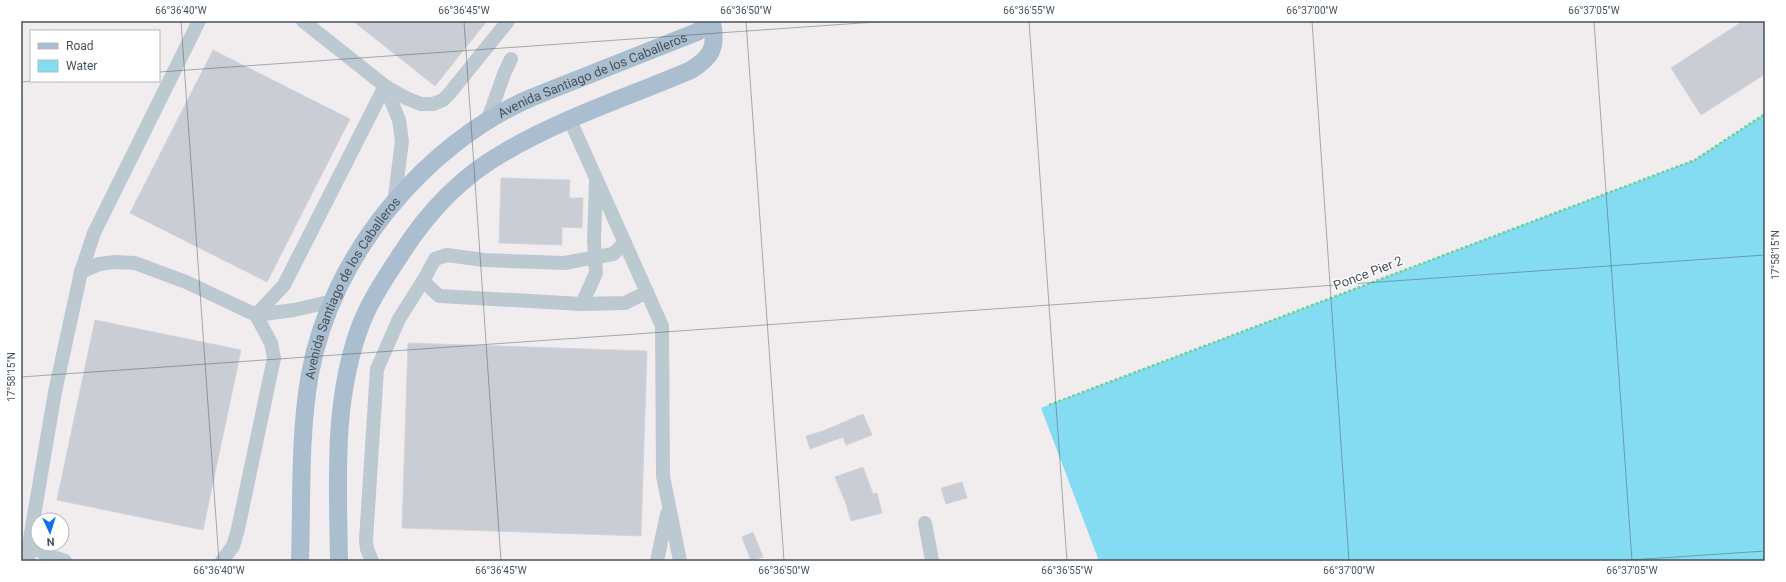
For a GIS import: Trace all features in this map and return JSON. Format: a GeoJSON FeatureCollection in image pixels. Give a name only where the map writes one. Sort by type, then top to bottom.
{"type":"FeatureCollection","features":[{"type":"Feature","properties":{"kind":"main road","name":"Avenida Santiago de los Caballeros"},"geometry":{"type":"LineString","coordinates":[[300,561],[307,397],[310,372],[318,340],[333,302],[355,259],[374,230],[394,204],[434,160],[488,119],[527,99],[697,32],[714,22]]}},
{"type":"Feature","properties":{"kind":"main road","name":"Avenida Santiago de los Caballeros"},"geometry":{"type":"LineString","coordinates":[[339,561],[337,462],[341,409],[348,368],[354,346],[371,303],[422,223],[458,186],[501,154],[570,120],[690,70],[704,62],[711,53],[714,44],[714,22]]}},
{"type":"Feature","properties":{"kind":"lane"},"geometry":{"type":"LineString","coordinates":[[28,561],[29,545],[55,392],[81,272],[94,233],[152,119],[199,21]]}},
{"type":"Feature","properties":{"kind":"lane"},"geometry":{"type":"LineString","coordinates":[[303,21],[385,86],[422,104],[433,104],[443,100],[450,94],[508,21]]}},
{"type":"Feature","properties":{"kind":"lane"},"geometry":{"type":"LineString","coordinates":[[488,119],[504,74],[512,59]]}},
{"type":"Feature","properties":{"kind":"lane"},"geometry":{"type":"LineString","coordinates":[[256,315],[284,285],[385,86]]}},
{"type":"Feature","properties":{"kind":"lane"},"geometry":{"type":"LineString","coordinates":[[385,86],[398,120],[402,141],[394,204]]}},
{"type":"Feature","properties":{"kind":"lane"},"geometry":{"type":"LineString","coordinates":[[570,120],[662,326],[662,476],[680,561]]}},
{"type":"Feature","properties":{"kind":"lane"},"geometry":{"type":"LineString","coordinates":[[582,304],[596,273],[594,210],[596,179]]}},
{"type":"Feature","properties":{"kind":"lane"},"geometry":{"type":"LineString","coordinates":[[372,561],[367,549],[366,540],[377,369],[399,319],[435,259],[447,255],[484,260],[564,263],[595,256],[613,254],[625,243]]}},
{"type":"Feature","properties":{"kind":"lane"},"geometry":{"type":"LineString","coordinates":[[81,272],[99,264],[135,262],[186,282],[256,315],[294,310],[333,302]]}},
{"type":"Feature","properties":{"kind":"lane"},"geometry":{"type":"LineString","coordinates":[[423,281],[439,296],[582,304],[625,303],[647,292]]}},
{"type":"Feature","properties":{"kind":"lane"},"geometry":{"type":"LineString","coordinates":[[222,561],[233,546],[238,529],[273,364],[273,350],[271,342],[256,315]]}},
{"type":"Feature","properties":{"kind":"lane"},"geometry":{"type":"LineString","coordinates":[[657,561],[669,508]]}},
{"type":"Feature","properties":{"kind":"lane"},"geometry":{"type":"LineString","coordinates":[[925,523],[932,561]]}},
{"type":"Feature","properties":{"kind":"lane"},"geometry":{"type":"LineString","coordinates":[[29,545],[47,555],[65,561]]}},
{"type":"Feature","properties":{"kind":"path","name":"Ponce Pier 2"},"geometry":{"type":"LineString","coordinates":[[1049,405],[1695,160],[1765,114]]}},
{"type":"Feature","properties":{"kind":"water"},"geometry":{"type":"Polygon","coordinates":[[[1765,114],[1765,561],[1099,561],[1041,408],[1695,160],[1765,114]]]}},
{"type":"Feature","properties":{"kind":"building"},"geometry":{"type":"Polygon","coordinates":[[[353,21],[487,21],[435,86],[353,21]]]}},
{"type":"Feature","properties":{"kind":"building"},"geometry":{"type":"Polygon","coordinates":[[[1743,21],[1765,21],[1765,74],[1701,115],[1671,68],[1743,21]]]}},
{"type":"Feature","properties":{"kind":"building"},"geometry":{"type":"Polygon","coordinates":[[[213,50],[350,119],[267,282],[130,213],[213,50]]]}},
{"type":"Feature","properties":{"kind":"building"},"geometry":{"type":"Polygon","coordinates":[[[501,178],[570,180],[569,198],[583,198],[582,228],[562,227],[562,245],[499,243],[501,178]]]}},
{"type":"Feature","properties":{"kind":"building"},"geometry":{"type":"Polygon","coordinates":[[[95,320],[241,350],[203,530],[57,500],[95,320]]]}},
{"type":"Feature","properties":{"kind":"building"},"geometry":{"type":"Polygon","coordinates":[[[408,343],[647,351],[641,536],[402,528],[408,343]]]}},
{"type":"Feature","properties":{"kind":"building"},"geometry":{"type":"Polygon","coordinates":[[[863,414],[872,435],[846,445],[843,437],[810,449],[806,436],[823,431],[863,414]]]}},
{"type":"Feature","properties":{"kind":"building"},"geometry":{"type":"Polygon","coordinates":[[[863,467],[873,494],[877,493],[882,513],[851,521],[835,477],[863,467]]]}},
{"type":"Feature","properties":{"kind":"building"},"geometry":{"type":"Polygon","coordinates":[[[962,482],[967,498],[946,504],[941,488],[962,482]]]}},
{"type":"Feature","properties":{"kind":"building"},"geometry":{"type":"Polygon","coordinates":[[[753,532],[763,557],[751,561],[742,537],[753,532]]]}}]}
